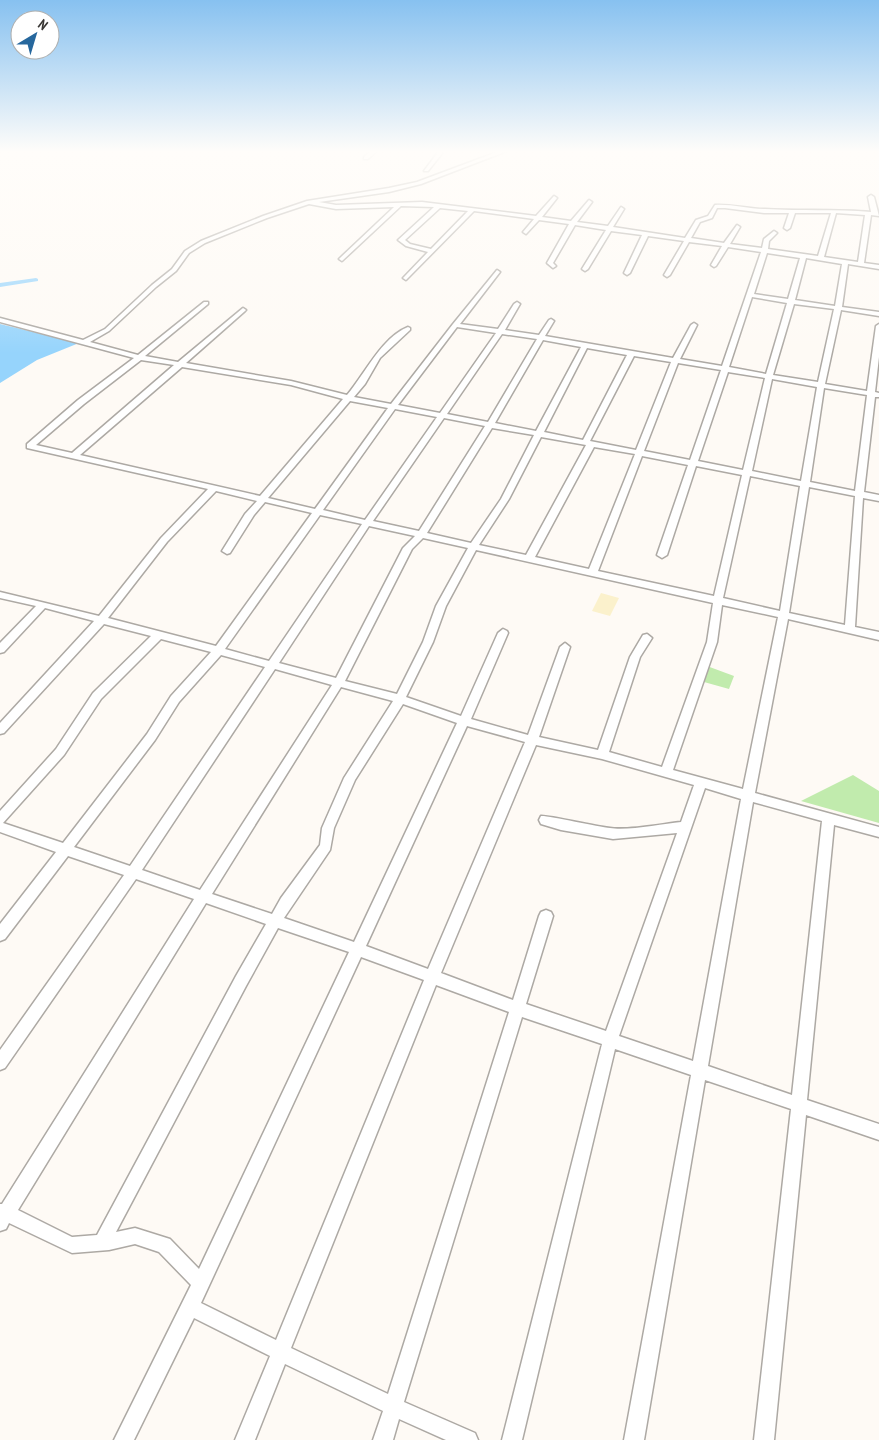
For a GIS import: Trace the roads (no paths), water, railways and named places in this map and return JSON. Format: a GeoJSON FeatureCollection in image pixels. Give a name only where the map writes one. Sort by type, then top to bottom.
{"type":"FeatureCollection","features":[{"type":"Feature","properties":{"kind":"street"},"geometry":{"type":"LineString","coordinates":[[85,342],[107,330],[174,270],[187,252],[194,246],[262,218]]}},
{"type":"Feature","properties":{"kind":"street"},"geometry":{"type":"LineString","coordinates":[[342,259],[385,218]]}},
{"type":"Feature","properties":{"kind":"street"},"geometry":{"type":"LineString","coordinates":[[425,218],[401,240],[408,245],[433,251]]}},
{"type":"Feature","properties":{"kind":"street"},"geometry":{"type":"LineString","coordinates":[[406,278],[463,218]]}},
{"type":"Feature","properties":{"kind":"street"},"geometry":{"type":"LineString","coordinates":[[526,232],[537,218]]}},
{"type":"Feature","properties":{"kind":"street"},"geometry":{"type":"LineString","coordinates":[[538,218],[879,267]]}},
{"type":"Feature","properties":{"kind":"street"},"geometry":{"type":"LineString","coordinates":[[554,266],[550,263],[556,249],[577,218]]}},
{"type":"Feature","properties":{"kind":"street"},"geometry":{"type":"LineString","coordinates":[[585,269],[616,218]]}},
{"type":"Feature","properties":{"kind":"street"},"geometry":{"type":"LineString","coordinates":[[666,275],[698,221],[706,218]]}},
{"type":"Feature","properties":{"kind":"street"},"geometry":{"type":"LineString","coordinates":[[787,228],[790,218]]}},
{"type":"Feature","properties":{"kind":"street"},"geometry":{"type":"LineString","coordinates":[[820,259],[832,218]]}},
{"type":"Feature","properties":{"kind":"street"},"geometry":{"type":"LineString","coordinates":[[861,265],[873,218]]}},
{"type":"Feature","properties":{"kind":"street"},"geometry":{"type":"LineString","coordinates":[[714,265],[737,227]]}},
{"type":"Feature","properties":{"kind":"street"},"geometry":{"type":"LineString","coordinates":[[627,273],[646,233]]}},
{"type":"Feature","properties":{"kind":"street"},"geometry":{"type":"LineString","coordinates":[[662,556],[765,250],[766,240],[774,233]]}},
{"type":"Feature","properties":{"kind":"street"},"geometry":{"type":"LineString","coordinates":[[666,773],[712,642],[718,600],[769,376],[804,256]]}},
{"type":"Feature","properties":{"kind":"street"},"geometry":{"type":"LineString","coordinates":[[634,1440],[748,796],[784,615],[822,385],[842,290],[845,263]]}},
{"type":"Feature","properties":{"kind":"street"},"geometry":{"type":"LineString","coordinates":[[0,935],[151,737],[175,699],[218,651],[394,406],[484,286],[497,272]]}},
{"type":"Feature","properties":{"kind":"street"},"geometry":{"type":"LineString","coordinates":[[749,295],[879,314]]}},
{"type":"Feature","properties":{"kind":"street"},"geometry":{"type":"LineString","coordinates":[[206,303],[81,402],[30,446],[473,547],[879,636]]}},
{"type":"Feature","properties":{"kind":"street"},"geometry":{"type":"LineString","coordinates":[[0,1063],[133,873],[271,665],[284,649],[367,523],[501,331],[517,304]]}},
{"type":"Feature","properties":{"kind":"street"},"geometry":{"type":"LineString","coordinates":[[72,457],[176,365],[243,310]]}},
{"type":"Feature","properties":{"kind":"street"},"geometry":{"type":"LineString","coordinates":[[0,320],[138,358],[291,383],[348,398],[879,498]]}},
{"type":"Feature","properties":{"kind":"street"},"geometry":{"type":"LineString","coordinates":[[201,1283],[164,1245],[135,1236],[72,1245],[53,1237],[27,1222],[2,1217],[338,684],[408,548],[421,535],[490,425],[551,321]]}},
{"type":"Feature","properties":{"kind":"street"},"geometry":{"type":"LineString","coordinates":[[455,325],[501,331],[876,394]]}},
{"type":"Feature","properties":{"kind":"street"},"geometry":{"type":"LineString","coordinates":[[592,573],[676,360],[694,325]]}},
{"type":"Feature","properties":{"kind":"street"},"geometry":{"type":"LineString","coordinates":[[850,630],[859,495],[876,394],[879,326]]}},
{"type":"Feature","properties":{"kind":"street"},"geometry":{"type":"LineString","coordinates":[[227,551],[250,514],[362,382],[376,359],[408,329]]}},
{"type":"Feature","properties":{"kind":"street"},"geometry":{"type":"LineString","coordinates":[[102,1242],[241,981],[286,902],[326,846],[328,828],[350,778],[400,700],[428,642],[441,606],[473,547],[505,499],[585,345]]}},
{"type":"Feature","properties":{"kind":"street"},"geometry":{"type":"LineString","coordinates":[[529,559],[632,353]]}},
{"type":"Feature","properties":{"kind":"street"},"geometry":{"type":"LineString","coordinates":[[0,730],[101,620],[164,540],[215,487]]}},
{"type":"Feature","properties":{"kind":"street"},"geometry":{"type":"LineString","coordinates":[[0,595],[43,604],[160,635],[400,700],[464,721],[532,740],[602,755],[879,832]]}},
{"type":"Feature","properties":{"kind":"street"},"geometry":{"type":"LineString","coordinates":[[0,649],[43,604]]}},
{"type":"Feature","properties":{"kind":"street"},"geometry":{"type":"LineString","coordinates":[[124,1440],[190,1307],[503,634]]}},
{"type":"Feature","properties":{"kind":"street"},"geometry":{"type":"LineString","coordinates":[[0,819],[60,752],[97,696],[160,635]]}},
{"type":"Feature","properties":{"kind":"street"},"geometry":{"type":"LineString","coordinates":[[602,755],[632,673],[635,657],[647,638]]}},
{"type":"Feature","properties":{"kind":"street"},"geometry":{"type":"LineString","coordinates":[[245,1440],[432,977],[532,740],[565,647]]}},
{"type":"Feature","properties":{"kind":"street"},"geometry":{"type":"LineString","coordinates":[[512,1440],[610,1040],[701,782]]}},
{"type":"Feature","properties":{"kind":"street"},"geometry":{"type":"LineString","coordinates":[[764,1440],[829,818]]}},
{"type":"Feature","properties":{"kind":"street"},"geometry":{"type":"LineString","coordinates":[[545,820],[561,825],[613,834],[685,827]]}},
{"type":"Feature","properties":{"kind":"street"},"geometry":{"type":"LineString","coordinates":[[0,827],[357,949],[517,1008],[879,1132]]}},
{"type":"Feature","properties":{"kind":"street"},"geometry":{"type":"LineString","coordinates":[[384,1440],[546,916]]}},
{"type":"Feature","properties":{"kind":"street"},"geometry":{"type":"LineString","coordinates":[[190,1307],[395,1407],[468,1440]]}},
{"type":"Feature","properties":{"kind":"water"},"geometry":{"type":"Polygon","coordinates":[[[0,324],[79,343],[37,360],[0,383],[0,324]]]}},
{"type":"Feature","properties":{"kind":"waterway"},"geometry":{"type":"LineString","coordinates":[[0,285],[36,280]]}}]}
